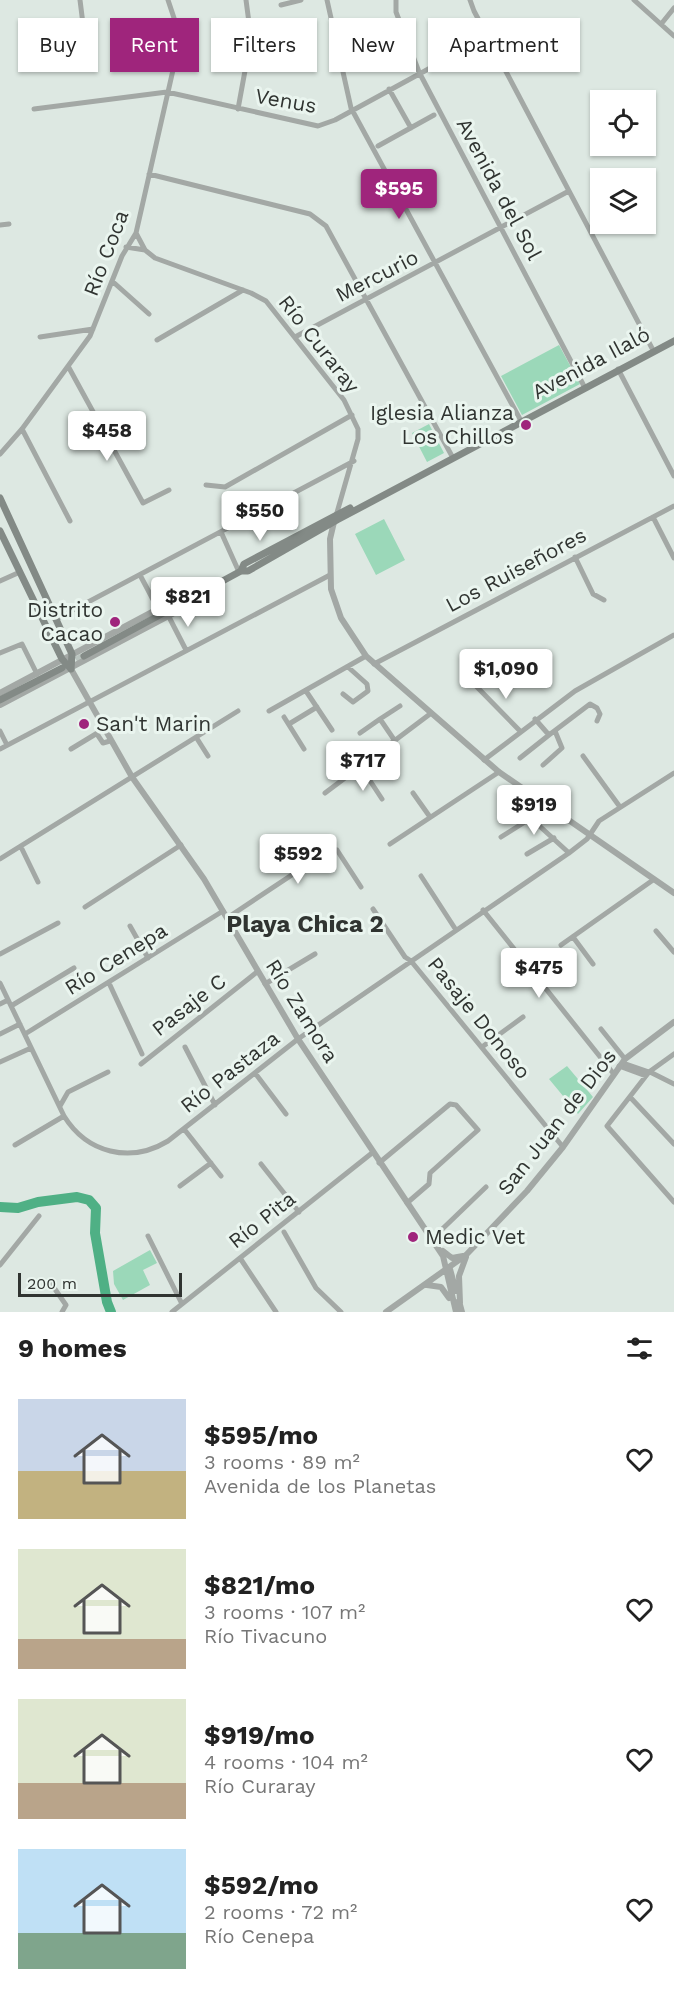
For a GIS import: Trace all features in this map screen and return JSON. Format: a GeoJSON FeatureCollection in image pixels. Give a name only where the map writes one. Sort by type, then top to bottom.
{"type":"FeatureCollection","features":[{"type":"Feature","properties":{"kind":"main road","name":"Avenida Ilaló"},"geometry":{"type":"LineString","coordinates":[[240,571],[244,564],[337,514],[674,340]]}},
{"type":"Feature","properties":{"kind":"main road","name":"Avenida Ilaló"},"geometry":{"type":"LineString","coordinates":[[84,656],[240,571],[248,571],[452,456]]}},
{"type":"Feature","properties":{"kind":"main road"},"geometry":{"type":"LineString","coordinates":[[0,498],[72,654],[71,669],[62,663],[0,531]]}},
{"type":"Feature","properties":{"kind":"main road"},"geometry":{"type":"LineString","coordinates":[[0,700],[62,663]]}},
{"type":"Feature","properties":{"kind":"street"},"geometry":{"type":"LineString","coordinates":[[80,0],[82,18]]}},
{"type":"Feature","properties":{"kind":"street","name":"Río Coca"},"geometry":{"type":"LineString","coordinates":[[0,454],[22,429],[93,329],[126,247],[136,233],[179,38],[168,0]]}},
{"type":"Feature","properties":{"kind":"street"},"geometry":{"type":"LineString","coordinates":[[238,109],[251,38],[246,0]]}},
{"type":"Feature","properties":{"kind":"street"},"geometry":{"type":"LineString","coordinates":[[281,5],[301,0]]}},
{"type":"Feature","properties":{"kind":"street"},"geometry":{"type":"LineString","coordinates":[[327,0],[351,108],[520,420]]}},
{"type":"Feature","properties":{"kind":"street","name":"Avenida del Sol"},"geometry":{"type":"LineString","coordinates":[[396,0],[396,12],[420,72],[584,387]]}},
{"type":"Feature","properties":{"kind":"street"},"geometry":{"type":"LineString","coordinates":[[471,0],[479,18]]}},
{"type":"Feature","properties":{"kind":"street"},"geometry":{"type":"LineString","coordinates":[[634,0],[674,36]]}},
{"type":"Feature","properties":{"kind":"street"},"geometry":{"type":"LineString","coordinates":[[662,23],[674,8]]}},
{"type":"Feature","properties":{"kind":"street","name":"Venus"},"geometry":{"type":"LineString","coordinates":[[168,92],[313,126],[335,120],[351,108],[428,68]]}},
{"type":"Feature","properties":{"kind":"street"},"geometry":{"type":"LineString","coordinates":[[506,72],[653,350]]}},
{"type":"Feature","properties":{"kind":"street"},"geometry":{"type":"LineString","coordinates":[[389,88],[411,128]]}},
{"type":"Feature","properties":{"kind":"street"},"geometry":{"type":"LineString","coordinates":[[34,109],[168,92]]}},
{"type":"Feature","properties":{"kind":"street"},"geometry":{"type":"LineString","coordinates":[[378,146],[434,115]]}},
{"type":"Feature","properties":{"kind":"street"},"geometry":{"type":"LineString","coordinates":[[149,174],[310,214],[326,226],[452,456]]}},
{"type":"Feature","properties":{"kind":"street","name":"Mercurio"},"geometry":{"type":"LineString","coordinates":[[295,337],[436,264],[569,191]]}},
{"type":"Feature","properties":{"kind":"street"},"geometry":{"type":"LineString","coordinates":[[0,225],[9,224]]}},
{"type":"Feature","properties":{"kind":"street"},"geometry":{"type":"LineString","coordinates":[[136,233],[145,250]]}},
{"type":"Feature","properties":{"kind":"street"},"geometry":{"type":"LineString","coordinates":[[126,247],[145,250]]}},
{"type":"Feature","properties":{"kind":"street","name":"Río Curaray"},"geometry":{"type":"LineString","coordinates":[[145,250],[173,266],[243,290],[267,301],[329,380],[352,415],[359,432],[354,461],[330,539],[330,575],[336,607],[366,656],[499,772],[674,893]]}},
{"type":"Feature","properties":{"kind":"street"},"geometry":{"type":"LineString","coordinates":[[112,281],[149,314]]}},
{"type":"Feature","properties":{"kind":"street"},"geometry":{"type":"LineString","coordinates":[[157,340],[243,290]]}},
{"type":"Feature","properties":{"kind":"street"},"geometry":{"type":"LineString","coordinates":[[40,337],[93,329]]}},
{"type":"Feature","properties":{"kind":"street"},"geometry":{"type":"LineString","coordinates":[[68,366],[143,503],[169,490]]}},
{"type":"Feature","properties":{"kind":"street"},"geometry":{"type":"LineString","coordinates":[[618,369],[674,476]]}},
{"type":"Feature","properties":{"kind":"street"},"geometry":{"type":"LineString","coordinates":[[206,485],[225,487],[352,415]]}},
{"type":"Feature","properties":{"kind":"street"},"geometry":{"type":"LineString","coordinates":[[22,429],[70,520]]}},
{"type":"Feature","properties":{"kind":"street"},"geometry":{"type":"LineString","coordinates":[[56,619],[354,461]]}},
{"type":"Feature","properties":{"kind":"street","name":"Los Ruiseñores"},"geometry":{"type":"LineString","coordinates":[[374,664],[674,506]]}},
{"type":"Feature","properties":{"kind":"street"},"geometry":{"type":"LineString","coordinates":[[653,517],[674,558]]}},
{"type":"Feature","properties":{"kind":"street"},"geometry":{"type":"LineString","coordinates":[[221,532],[240,571]]}},
{"type":"Feature","properties":{"kind":"street"},"geometry":{"type":"LineString","coordinates":[[575,557],[592,594],[604,600]]}},
{"type":"Feature","properties":{"kind":"street"},"geometry":{"type":"LineString","coordinates":[[0,581],[20,572]]}},
{"type":"Feature","properties":{"kind":"street"},"geometry":{"type":"LineString","coordinates":[[140,575],[158,609]]}},
{"type":"Feature","properties":{"kind":"street"},"geometry":{"type":"LineString","coordinates":[[0,749],[330,575]]}},
{"type":"Feature","properties":{"kind":"street"},"geometry":{"type":"LineString","coordinates":[[0,693],[62,663],[72,654],[186,594],[202,593]]}},
{"type":"Feature","properties":{"kind":"street"},"geometry":{"type":"LineString","coordinates":[[0,705],[191,604],[202,593]]}},
{"type":"Feature","properties":{"kind":"street"},"geometry":{"type":"LineString","coordinates":[[169,616],[186,650]]}},
{"type":"Feature","properties":{"kind":"street"},"geometry":{"type":"LineString","coordinates":[[484,760],[535,719],[575,691],[674,635]]}},
{"type":"Feature","properties":{"kind":"street"},"geometry":{"type":"LineString","coordinates":[[0,653],[21,644],[37,674]]}},
{"type":"Feature","properties":{"kind":"street"},"geometry":{"type":"LineString","coordinates":[[269,711],[366,656]]}},
{"type":"Feature","properties":{"kind":"street"},"geometry":{"type":"LineString","coordinates":[[344,694],[353,702],[368,691],[366,684],[348,667]]}},
{"type":"Feature","properties":{"kind":"street","name":"Río Zamora"},"geometry":{"type":"LineString","coordinates":[[71,669],[132,777],[181,845],[223,911],[298,1039],[372,1153],[427,1230],[448,1270],[462,1312]]}},
{"type":"Feature","properties":{"kind":"street"},"geometry":{"type":"LineString","coordinates":[[476,686],[520,731]]}},
{"type":"Feature","properties":{"kind":"street"},"geometry":{"type":"LineString","coordinates":[[306,691],[333,730]]}},
{"type":"Feature","properties":{"kind":"street"},"geometry":{"type":"LineString","coordinates":[[520,758],[590,704],[597,708],[600,714],[597,721]]}},
{"type":"Feature","properties":{"kind":"street"},"geometry":{"type":"LineString","coordinates":[[360,734],[400,706]]}},
{"type":"Feature","properties":{"kind":"street"},"geometry":{"type":"LineString","coordinates":[[289,724],[317,707]]}},
{"type":"Feature","properties":{"kind":"street"},"geometry":{"type":"LineString","coordinates":[[0,859],[238,711]]}},
{"type":"Feature","properties":{"kind":"street"},"geometry":{"type":"LineString","coordinates":[[325,793],[430,714]]}},
{"type":"Feature","properties":{"kind":"street"},"geometry":{"type":"LineString","coordinates":[[284,717],[304,749]]}},
{"type":"Feature","properties":{"kind":"street"},"geometry":{"type":"LineString","coordinates":[[380,719],[395,741]]}},
{"type":"Feature","properties":{"kind":"street"},"geometry":{"type":"LineString","coordinates":[[535,719],[552,733],[562,748],[543,765]]}},
{"type":"Feature","properties":{"kind":"street"},"geometry":{"type":"LineString","coordinates":[[71,749],[104,729]]}},
{"type":"Feature","properties":{"kind":"street"},"geometry":{"type":"LineString","coordinates":[[0,731],[7,745]]}},
{"type":"Feature","properties":{"kind":"street"},"geometry":{"type":"LineString","coordinates":[[96,734],[103,743],[110,741]]}},
{"type":"Feature","properties":{"kind":"street"},"geometry":{"type":"LineString","coordinates":[[196,737],[208,756]]}},
{"type":"Feature","properties":{"kind":"street"},"geometry":{"type":"LineString","coordinates":[[583,756],[620,807]]}},
{"type":"Feature","properties":{"kind":"street"},"geometry":{"type":"LineString","coordinates":[[361,767],[382,800]]}},
{"type":"Feature","properties":{"kind":"street"},"geometry":{"type":"LineString","coordinates":[[390,844],[499,772]]}},
{"type":"Feature","properties":{"kind":"street","name":"Río Pastaza"},"geometry":{"type":"LineString","coordinates":[[0,983],[64,1116],[85,1140],[116,1153],[148,1151],[184,1129],[298,1039],[483,910],[569,854],[599,821],[674,773]]}},
{"type":"Feature","properties":{"kind":"street"},"geometry":{"type":"LineString","coordinates":[[413,793],[430,817]]}},
{"type":"Feature","properties":{"kind":"street"},"geometry":{"type":"LineString","coordinates":[[501,837],[528,820],[541,825],[569,854]]}},
{"type":"Feature","properties":{"kind":"street"},"geometry":{"type":"LineString","coordinates":[[526,854],[554,838]]}},
{"type":"Feature","properties":{"kind":"street"},"geometry":{"type":"LineString","coordinates":[[85,907],[181,845]]}},
{"type":"Feature","properties":{"kind":"street"},"geometry":{"type":"LineString","coordinates":[[21,847],[38,882]]}},
{"type":"Feature","properties":{"kind":"street"},"geometry":{"type":"LineString","coordinates":[[227,918],[331,849],[337,850],[361,887]]}},
{"type":"Feature","properties":{"kind":"street"},"geometry":{"type":"LineString","coordinates":[[421,876],[456,930]]}},
{"type":"Feature","properties":{"kind":"street"},"geometry":{"type":"LineString","coordinates":[[561,945],[653,880]]}},
{"type":"Feature","properties":{"kind":"street","name":"Pasaje Donoso"},"geometry":{"type":"LineString","coordinates":[[373,909],[405,957],[411,961],[562,1147]]}},
{"type":"Feature","properties":{"kind":"street"},"geometry":{"type":"LineString","coordinates":[[483,910],[613,1073]]}},
{"type":"Feature","properties":{"kind":"street","name":"Río Cenepa"},"geometry":{"type":"LineString","coordinates":[[25,1034],[223,911]]}},
{"type":"Feature","properties":{"kind":"street"},"geometry":{"type":"LineString","coordinates":[[0,954],[58,923]]}},
{"type":"Feature","properties":{"kind":"street"},"geometry":{"type":"LineString","coordinates":[[130,926],[148,958]]}},
{"type":"Feature","properties":{"kind":"street"},"geometry":{"type":"LineString","coordinates":[[656,931],[674,952]]}},
{"type":"Feature","properties":{"kind":"street"},"geometry":{"type":"LineString","coordinates":[[573,936],[593,964]]}},
{"type":"Feature","properties":{"kind":"street"},"geometry":{"type":"LineString","coordinates":[[265,984],[315,954]]}},
{"type":"Feature","properties":{"kind":"street"},"geometry":{"type":"LineString","coordinates":[[11,1006],[74,968]]}},
{"type":"Feature","properties":{"kind":"street","name":"Pasaje C"},"geometry":{"type":"LineString","coordinates":[[141,1064],[257,972]]}},
{"type":"Feature","properties":{"kind":"street"},"geometry":{"type":"LineString","coordinates":[[109,983],[142,1054]]}},
{"type":"Feature","properties":{"kind":"street"},"geometry":{"type":"LineString","coordinates":[[0,1004],[8,1000]]}},
{"type":"Feature","properties":{"kind":"street"},"geometry":{"type":"LineString","coordinates":[[482,1047],[523,1017]]}},
{"type":"Feature","properties":{"kind":"street","name":"San Juan de Dios"},"geometry":{"type":"LineString","coordinates":[[386,1312],[466,1255],[527,1191],[562,1147],[613,1073],[622,1063],[674,1022]]}},
{"type":"Feature","properties":{"kind":"street"},"geometry":{"type":"LineString","coordinates":[[0,1034],[20,1024]]}},
{"type":"Feature","properties":{"kind":"street"},"geometry":{"type":"LineString","coordinates":[[601,1029],[622,1063],[674,1084]]}},
{"type":"Feature","properties":{"kind":"street"},"geometry":{"type":"LineString","coordinates":[[185,1047],[215,1105]]}},
{"type":"Feature","properties":{"kind":"street"},"geometry":{"type":"LineString","coordinates":[[0,1062],[31,1048]]}},
{"type":"Feature","properties":{"kind":"street"},"geometry":{"type":"LineString","coordinates":[[674,1054],[648,1073],[609,1123],[608,1128],[674,1202]]}},
{"type":"Feature","properties":{"kind":"street"},"geometry":{"type":"LineString","coordinates":[[60,1106],[68,1092],[108,1072]]}},
{"type":"Feature","properties":{"kind":"street"},"geometry":{"type":"LineString","coordinates":[[255,1073],[286,1114]]}},
{"type":"Feature","properties":{"kind":"street"},"geometry":{"type":"LineString","coordinates":[[630,1097],[674,1144]]}},
{"type":"Feature","properties":{"kind":"street"},"geometry":{"type":"LineString","coordinates":[[380,1163],[447,1105],[456,1105],[478,1130],[430,1173],[429,1184],[407,1203]]}},
{"type":"Feature","properties":{"kind":"street"},"geometry":{"type":"LineString","coordinates":[[15,1145],[64,1116]]}},
{"type":"Feature","properties":{"kind":"street"},"geometry":{"type":"LineString","coordinates":[[184,1129],[221,1176]]}},
{"type":"Feature","properties":{"kind":"street","name":"Río Pita"},"geometry":{"type":"LineString","coordinates":[[172,1312],[372,1153]]}},
{"type":"Feature","properties":{"kind":"street"},"geometry":{"type":"LineString","coordinates":[[180,1186],[211,1163]]}},
{"type":"Feature","properties":{"kind":"street"},"geometry":{"type":"LineString","coordinates":[[261,1164],[299,1212]]}},
{"type":"Feature","properties":{"kind":"street"},"geometry":{"type":"LineString","coordinates":[[434,1237],[486,1187]]}},
{"type":"Feature","properties":{"kind":"street"},"geometry":{"type":"LineString","coordinates":[[0,1264],[39,1215]]}},
{"type":"Feature","properties":{"kind":"street"},"geometry":{"type":"LineString","coordinates":[[427,1230],[447,1256],[457,1258],[466,1255]]}},
{"type":"Feature","properties":{"kind":"street"},"geometry":{"type":"LineString","coordinates":[[284,1232],[316,1288],[341,1312]]}},
{"type":"Feature","properties":{"kind":"street"},"geometry":{"type":"LineString","coordinates":[[148,1236],[182,1304]]}},
{"type":"Feature","properties":{"kind":"street"},"geometry":{"type":"LineString","coordinates":[[459,1303],[459,1276],[466,1255]]}},
{"type":"Feature","properties":{"kind":"street"},"geometry":{"type":"LineString","coordinates":[[439,1276],[443,1268],[442,1256]]}},
{"type":"Feature","properties":{"kind":"street"},"geometry":{"type":"LineString","coordinates":[[240,1258],[276,1312]]}},
{"type":"Feature","properties":{"kind":"street","name":"Río Zamora"},"geometry":{"type":"LineString","coordinates":[[448,1270],[456,1312]]}},
{"type":"Feature","properties":{"kind":"street"},"geometry":{"type":"LineString","coordinates":[[50,1282],[66,1305],[62,1312]]}},
{"type":"Feature","properties":{"kind":"street"},"geometry":{"type":"LineString","coordinates":[[426,1285],[441,1287],[456,1312]]}},
{"type":"Feature","properties":{"kind":"green space"},"geometry":{"type":"Polygon","coordinates":[[[559,345],[580,384],[522,415],[501,376],[559,345]]]}},
{"type":"Feature","properties":{"kind":"green space"},"geometry":{"type":"Polygon","coordinates":[[[429,424],[444,453],[427,462],[412,433],[429,424]]]}},
{"type":"Feature","properties":{"kind":"green space"},"geometry":{"type":"Polygon","coordinates":[[[384,519],[405,560],[376,575],[355,534],[384,519]]]}},
{"type":"Feature","properties":{"kind":"green space"},"geometry":{"type":"Polygon","coordinates":[[[567,1066],[593,1097],[578,1114],[549,1079],[567,1066]]]}},
{"type":"Feature","properties":{"kind":"green space"},"geometry":{"type":"Polygon","coordinates":[[[150,1250],[157,1263],[143,1270],[150,1285],[123,1300],[114,1284],[113,1271],[150,1250]]]}},
{"type":"Feature","properties":{"kind":"waterway","name":"Río Pita"},"geometry":{"type":"LineString","coordinates":[[0,1207],[18,1208],[38,1202],[77,1197],[89,1200],[96,1208],[95,1233],[107,1302],[111,1312]]}},
{"type":"Feature","properties":{"kind":"tunnel"},"geometry":{"type":"LineString","coordinates":[[67,665],[84,656]]}},
{"type":"Feature","properties":{"kind":"place","name":"Iglesia Alianza Los Chillos"},"geometry":{"type":"Point","coordinates":[526,425]}},
{"type":"Feature","properties":{"kind":"place","name":"Distrito Cacao"},"geometry":{"type":"Point","coordinates":[115,622]}},
{"type":"Feature","properties":{"kind":"place","name":"San't Marin"},"geometry":{"type":"Point","coordinates":[84,724]}},
{"type":"Feature","properties":{"kind":"place","name":"Medic Vet"},"geometry":{"type":"Point","coordinates":[413,1237]}},
{"type":"Feature","properties":{"kind":"district","name":"Playa Chica 2"},"geometry":{"type":"Point","coordinates":[305,924]}}]}
